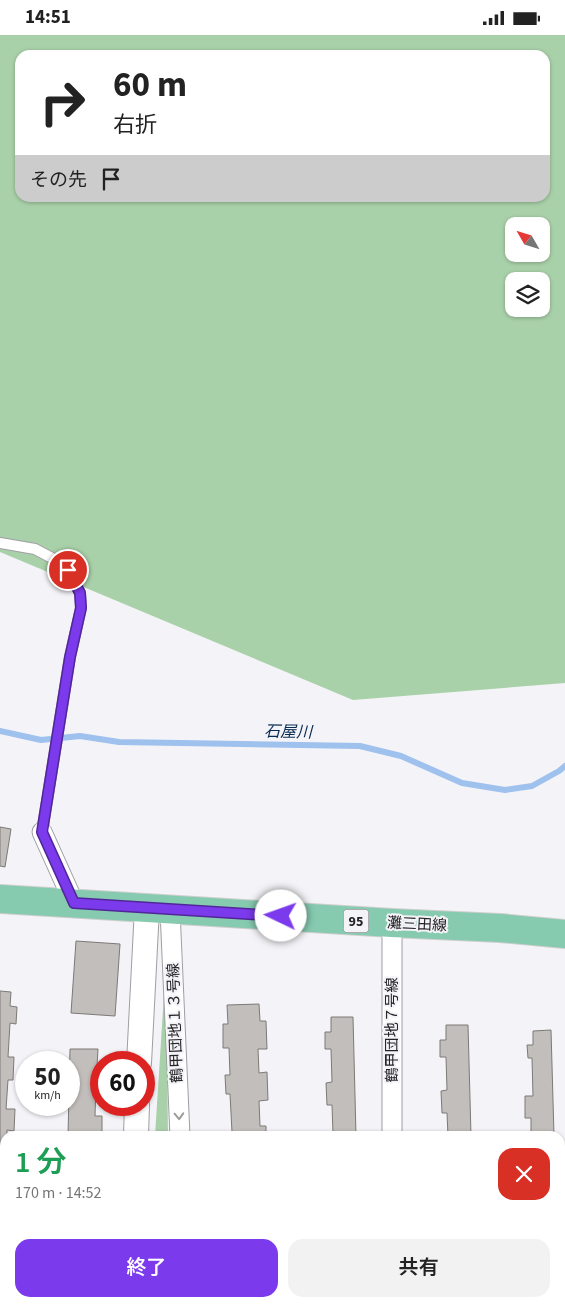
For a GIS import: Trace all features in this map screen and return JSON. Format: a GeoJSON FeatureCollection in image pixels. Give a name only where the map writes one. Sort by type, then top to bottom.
{"type":"FeatureCollection","features":[{"type":"Feature","properties":{"kind":"main road","name":"灘三田線"},"geometry":{"type":"LineString","coordinates":[[0,899],[500,928],[565,934]]}},
{"type":"Feature","properties":{"kind":"street"},"geometry":{"type":"LineString","coordinates":[[42,832],[74,903]]}},
{"type":"Feature","properties":{"kind":"street"},"geometry":{"type":"LineString","coordinates":[[141,1051],[159,909]]}},
{"type":"Feature","properties":{"kind":"street","name":"鶴甲団地１３号線"},"geometry":{"type":"LineString","coordinates":[[159,909],[180,1131]]}},
{"type":"Feature","properties":{"kind":"street","name":"鶴甲団地７号線"},"geometry":{"type":"LineString","coordinates":[[392,923],[392,1131]]}},
{"type":"Feature","properties":{"kind":"street"},"geometry":{"type":"LineString","coordinates":[[136,1131],[137,1116]]}},
{"type":"Feature","properties":{"kind":"lane"},"geometry":{"type":"LineString","coordinates":[[3,544],[35,549],[54,559],[68,570],[80,593],[81,608],[70,657],[42,832]]}},
{"type":"Feature","properties":{"kind":"green space"},"geometry":{"type":"Polygon","coordinates":[[[0,35],[565,35],[565,683],[353,700],[0,552],[0,35]]]}},
{"type":"Feature","properties":{"kind":"green space"},"geometry":{"type":"Polygon","coordinates":[[[166,962],[168,1131],[155,1131],[166,962]]]}},
{"type":"Feature","properties":{"kind":"building"},"geometry":{"type":"Polygon","coordinates":[[[0,827],[11,829],[5,867],[0,866],[0,827]]]}},
{"type":"Feature","properties":{"kind":"building"},"geometry":{"type":"Polygon","coordinates":[[[76,941],[120,944],[115,1016],[71,1013],[76,941]]]}},
{"type":"Feature","properties":{"kind":"building"},"geometry":{"type":"Polygon","coordinates":[[[0,991],[11,992],[10,1006],[17,1007],[16,1024],[10,1023],[8,1057],[14,1057],[13,1080],[8,1080],[6,1109],[15,1109],[14,1131],[0,1131],[0,991]]]}},
{"type":"Feature","properties":{"kind":"building"},"geometry":{"type":"Polygon","coordinates":[[[259,1004],[260,1021],[266,1021],[267,1049],[258,1049],[259,1073],[267,1072],[268,1100],[259,1101],[260,1126],[266,1126],[266,1131],[232,1131],[230,1094],[226,1094],[225,1075],[230,1075],[229,1048],[223,1048],[223,1024],[228,1024],[227,1005],[259,1004]]]}},
{"type":"Feature","properties":{"kind":"building"},"geometry":{"type":"Polygon","coordinates":[[[331,1017],[353,1017],[356,1131],[333,1131],[332,1105],[327,1105],[326,1083],[332,1082],[331,1049],[325,1049],[325,1032],[331,1032],[331,1017]]]}},
{"type":"Feature","properties":{"kind":"building"},"geometry":{"type":"Polygon","coordinates":[[[446,1025],[468,1025],[471,1131],[448,1131],[447,1113],[442,1113],[441,1091],[447,1090],[446,1057],[440,1057],[440,1040],[446,1040],[446,1025]]]}},
{"type":"Feature","properties":{"kind":"building"},"geometry":{"type":"Polygon","coordinates":[[[551,1030],[554,1131],[531,1131],[531,1118],[525,1118],[525,1096],[533,1096],[532,1058],[528,1058],[527,1045],[533,1045],[533,1031],[551,1030]]]}},
{"type":"Feature","properties":{"kind":"building"},"geometry":{"type":"Polygon","coordinates":[[[70,1049],[98,1049],[98,1051],[90,1051],[90,1116],[102,1116],[102,1131],[68,1131],[68,1116],[80,1116],[80,1051],[70,1051],[70,1049]]]}},
{"type":"Feature","properties":{"kind":"waterway","name":"石屋川"},"geometry":{"type":"LineString","coordinates":[[0,731],[41,740],[80,736],[119,742],[360,746],[401,756],[462,783],[505,790],[532,786],[565,766]]}},
{"type":"Feature","properties":{"kind":"route"},"geometry":{"type":"LineString","coordinates":[[68,570],[80,593],[81,608],[70,657],[42,832],[74,903],[281,916]]}}]}
